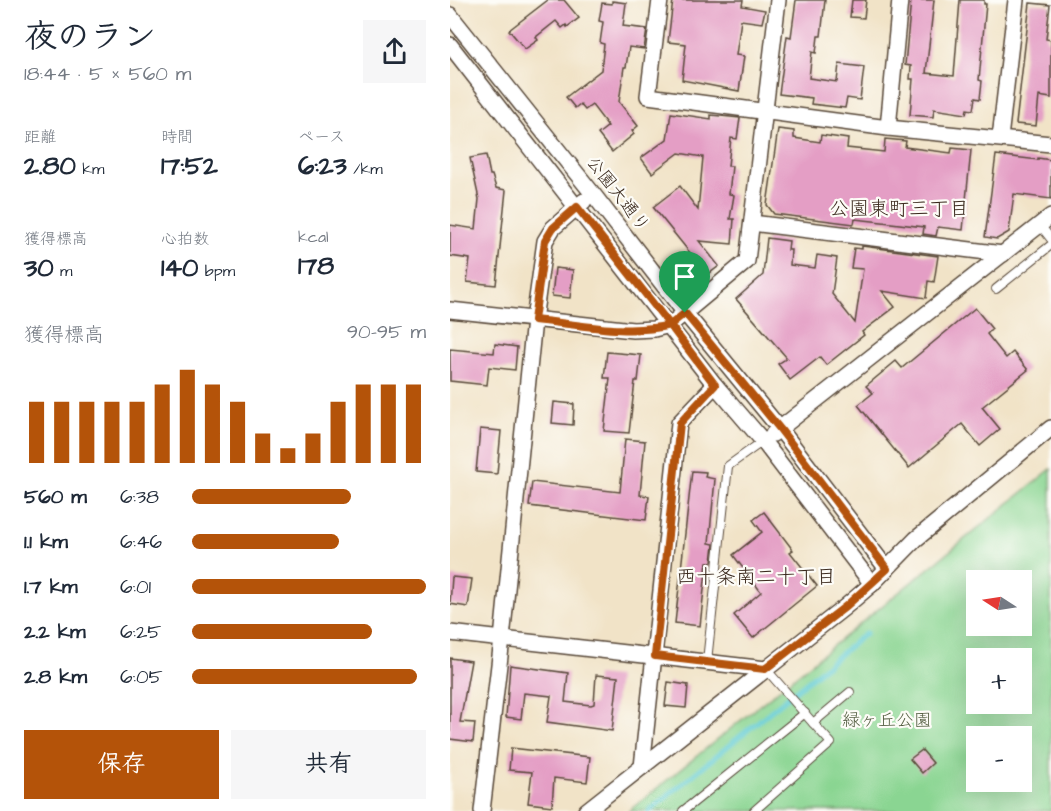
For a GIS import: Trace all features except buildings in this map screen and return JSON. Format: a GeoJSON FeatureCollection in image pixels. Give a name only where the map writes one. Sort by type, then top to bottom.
{"type":"FeatureCollection","features":[{"type":"Feature","properties":{"kind":"street"},"geometry":{"type":"LineString","coordinates":[[660,0],[648,96],[888,128],[1051,144]]}},
{"type":"Feature","properties":{"kind":"street"},"geometry":{"type":"LineString","coordinates":[[450,310],[633,330],[654,329],[670,325],[747,261],[778,0]]}},
{"type":"Feature","properties":{"kind":"street"},"geometry":{"type":"LineString","coordinates":[[888,128],[900,0]]}},
{"type":"Feature","properties":{"kind":"street"},"geometry":{"type":"LineString","coordinates":[[1000,138],[1016,0]]}},
{"type":"Feature","properties":{"kind":"street","name":"公園大通り"},"geometry":{"type":"LineString","coordinates":[[450,16],[685,313],[780,429],[887,569]]}},
{"type":"Feature","properties":{"kind":"street"},"geometry":{"type":"LineString","coordinates":[[450,45],[715,385],[763,441],[872,584]]}},
{"type":"Feature","properties":{"kind":"street"},"geometry":{"type":"LineString","coordinates":[[482,811],[534,320],[545,241],[553,228],[593,194]]}},
{"type":"Feature","properties":{"kind":"street"},"geometry":{"type":"LineString","coordinates":[[763,441],[1045,220]]}},
{"type":"Feature","properties":{"kind":"street"},"geometry":{"type":"LineString","coordinates":[[752,223],[1003,254]]}},
{"type":"Feature","properties":{"kind":"street"},"geometry":{"type":"LineString","coordinates":[[642,766],[680,423],[715,385]]}},
{"type":"Feature","properties":{"kind":"street"},"geometry":{"type":"LineString","coordinates":[[586,811],[872,584],[916,539],[1051,428]]}},
{"type":"Feature","properties":{"kind":"street"},"geometry":{"type":"LineString","coordinates":[[450,633],[765,669]]}},
{"type":"Feature","properties":{"kind":"lane"},"geometry":{"type":"LineString","coordinates":[[1045,220],[1051,239]]}},
{"type":"Feature","properties":{"kind":"lane"},"geometry":{"type":"LineString","coordinates":[[996,289],[1051,245]]}},
{"type":"Feature","properties":{"kind":"lane"},"geometry":{"type":"LineString","coordinates":[[707,661],[728,466],[763,441]]}},
{"type":"Feature","properties":{"kind":"lane"},"geometry":{"type":"LineString","coordinates":[[754,811],[831,743],[765,669]]}},
{"type":"Feature","properties":{"kind":"lane"},"geometry":{"type":"LineString","coordinates":[[813,723],[850,692]]}},
{"type":"Feature","properties":{"kind":"lane"},"geometry":{"type":"LineString","coordinates":[[683,811],[806,713]]}},
{"type":"Feature","properties":{"kind":"green space","name":"緑ヶ丘公園"},"geometry":{"type":"Polygon","coordinates":[[[1051,469],[1051,811],[629,811],[1051,469]]]}},
{"type":"Feature","properties":{"kind":"waterway"},"geometry":{"type":"LineString","coordinates":[[649,811],[866,633]]}},
{"type":"Feature","properties":{"kind":"district","name":"公園東町三丁目"},"geometry":{"type":"Point","coordinates":[899,209]}},
{"type":"Feature","properties":{"kind":"district","name":"西十条南二十丁目"},"geometry":{"type":"Point","coordinates":[756,577]}},
{"type":"Feature","properties":{"kind":"route"},"geometry":{"type":"LineString","coordinates":[[685,313],[670,325],[577,207],[553,228],[545,241],[534,320],[633,330],[654,329],[670,325],[715,385],[680,423],[655,656],[765,669],[845,607],[887,569],[780,429],[685,313]]}}]}
